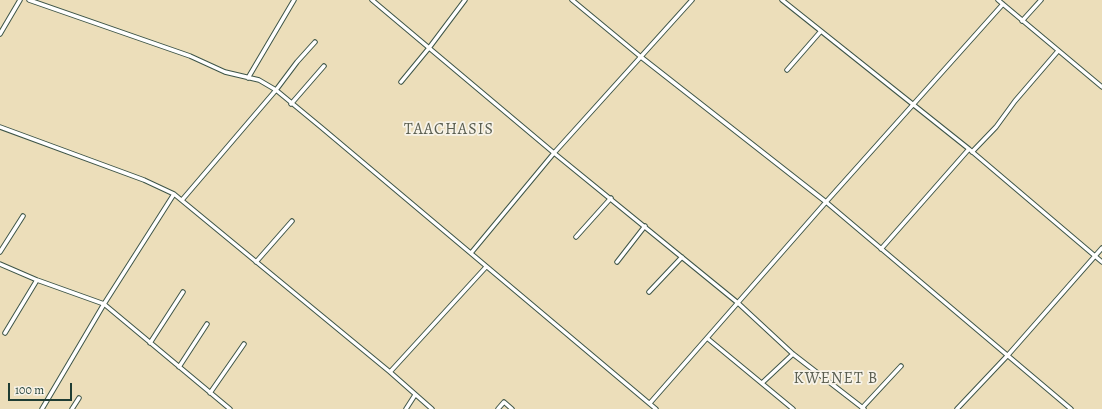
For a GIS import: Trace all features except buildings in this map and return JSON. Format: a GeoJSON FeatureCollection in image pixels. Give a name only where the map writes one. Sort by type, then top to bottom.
{"type":"FeatureCollection","features":[{"type":"Feature","properties":{"kind":"street"},"geometry":{"type":"LineString","coordinates":[[0,34],[20,0]]}},
{"type":"Feature","properties":{"kind":"street"},"geometry":{"type":"LineString","coordinates":[[29,0],[190,56],[225,72],[259,80],[276,90],[650,403],[653,408]]}},
{"type":"Feature","properties":{"kind":"street"},"geometry":{"type":"LineString","coordinates":[[248,78],[294,0]]}},
{"type":"Feature","properties":{"kind":"street"},"geometry":{"type":"LineString","coordinates":[[372,0],[554,153],[738,303],[793,354],[863,408],[901,366]]}},
{"type":"Feature","properties":{"kind":"street"},"geometry":{"type":"LineString","coordinates":[[401,82],[465,0]]}},
{"type":"Feature","properties":{"kind":"street"},"geometry":{"type":"LineString","coordinates":[[572,0],[826,202],[1071,409]]}},
{"type":"Feature","properties":{"kind":"street"},"geometry":{"type":"LineString","coordinates":[[471,253],[554,153],[692,0]]}},
{"type":"Feature","properties":{"kind":"street"},"geometry":{"type":"LineString","coordinates":[[782,0],[971,151],[1102,262]]}},
{"type":"Feature","properties":{"kind":"street"},"geometry":{"type":"LineString","coordinates":[[998,0],[1102,87]]}},
{"type":"Feature","properties":{"kind":"street"},"geometry":{"type":"LineString","coordinates":[[1022,21],[1041,0]]}},
{"type":"Feature","properties":{"kind":"street"},"geometry":{"type":"LineString","coordinates":[[650,403],[826,202],[1003,4]]}},
{"type":"Feature","properties":{"kind":"street"},"geometry":{"type":"LineString","coordinates":[[787,70],[821,31]]}},
{"type":"Feature","properties":{"kind":"street"},"geometry":{"type":"LineString","coordinates":[[182,200],[315,42]]}},
{"type":"Feature","properties":{"kind":"street"},"geometry":{"type":"LineString","coordinates":[[881,249],[971,151],[996,127],[1015,101],[1058,51]]}},
{"type":"Feature","properties":{"kind":"street"},"geometry":{"type":"LineString","coordinates":[[292,104],[324,66]]}},
{"type":"Feature","properties":{"kind":"street"},"geometry":{"type":"LineString","coordinates":[[0,127],[144,180],[174,194],[390,372],[432,409]]}},
{"type":"Feature","properties":{"kind":"street"},"geometry":{"type":"LineString","coordinates":[[42,409],[104,304],[174,194]]}},
{"type":"Feature","properties":{"kind":"street"},"geometry":{"type":"LineString","coordinates":[[576,236],[611,198]]}},
{"type":"Feature","properties":{"kind":"street"},"geometry":{"type":"LineString","coordinates":[[0,252],[23,216]]}},
{"type":"Feature","properties":{"kind":"street"},"geometry":{"type":"LineString","coordinates":[[256,262],[292,221]]}},
{"type":"Feature","properties":{"kind":"street"},"geometry":{"type":"LineString","coordinates":[[617,262],[645,226]]}},
{"type":"Feature","properties":{"kind":"street"},"geometry":{"type":"LineString","coordinates":[[957,409],[1008,355],[1102,248]]}},
{"type":"Feature","properties":{"kind":"street"},"geometry":{"type":"LineString","coordinates":[[650,292],[682,257]]}},
{"type":"Feature","properties":{"kind":"street"},"geometry":{"type":"LineString","coordinates":[[0,264],[37,280],[104,304],[230,409]]}},
{"type":"Feature","properties":{"kind":"street"},"geometry":{"type":"LineString","coordinates":[[390,372],[486,267]]}},
{"type":"Feature","properties":{"kind":"street"},"geometry":{"type":"LineString","coordinates":[[5,333],[37,280]]}},
{"type":"Feature","properties":{"kind":"street"},"geometry":{"type":"LineString","coordinates":[[150,343],[183,292]]}},
{"type":"Feature","properties":{"kind":"street"},"geometry":{"type":"LineString","coordinates":[[179,367],[207,324]]}},
{"type":"Feature","properties":{"kind":"street"},"geometry":{"type":"LineString","coordinates":[[707,338],[792,409]]}},
{"type":"Feature","properties":{"kind":"street"},"geometry":{"type":"LineString","coordinates":[[210,393],[244,344]]}},
{"type":"Feature","properties":{"kind":"street"},"geometry":{"type":"LineString","coordinates":[[762,383],[793,354]]}},
{"type":"Feature","properties":{"kind":"street"},"geometry":{"type":"LineString","coordinates":[[406,409],[415,395]]}},
{"type":"Feature","properties":{"kind":"street"},"geometry":{"type":"LineString","coordinates":[[72,409],[79,398]]}},
{"type":"Feature","properties":{"kind":"street"},"geometry":{"type":"LineString","coordinates":[[498,409],[504,402],[512,409]]}},
{"type":"Feature","properties":{"kind":"district","name":"TAACHASIS"},"geometry":{"type":"Point","coordinates":[449,130]}},
{"type":"Feature","properties":{"kind":"district","name":"KWENET B"},"geometry":{"type":"Point","coordinates":[836,379]}}]}
